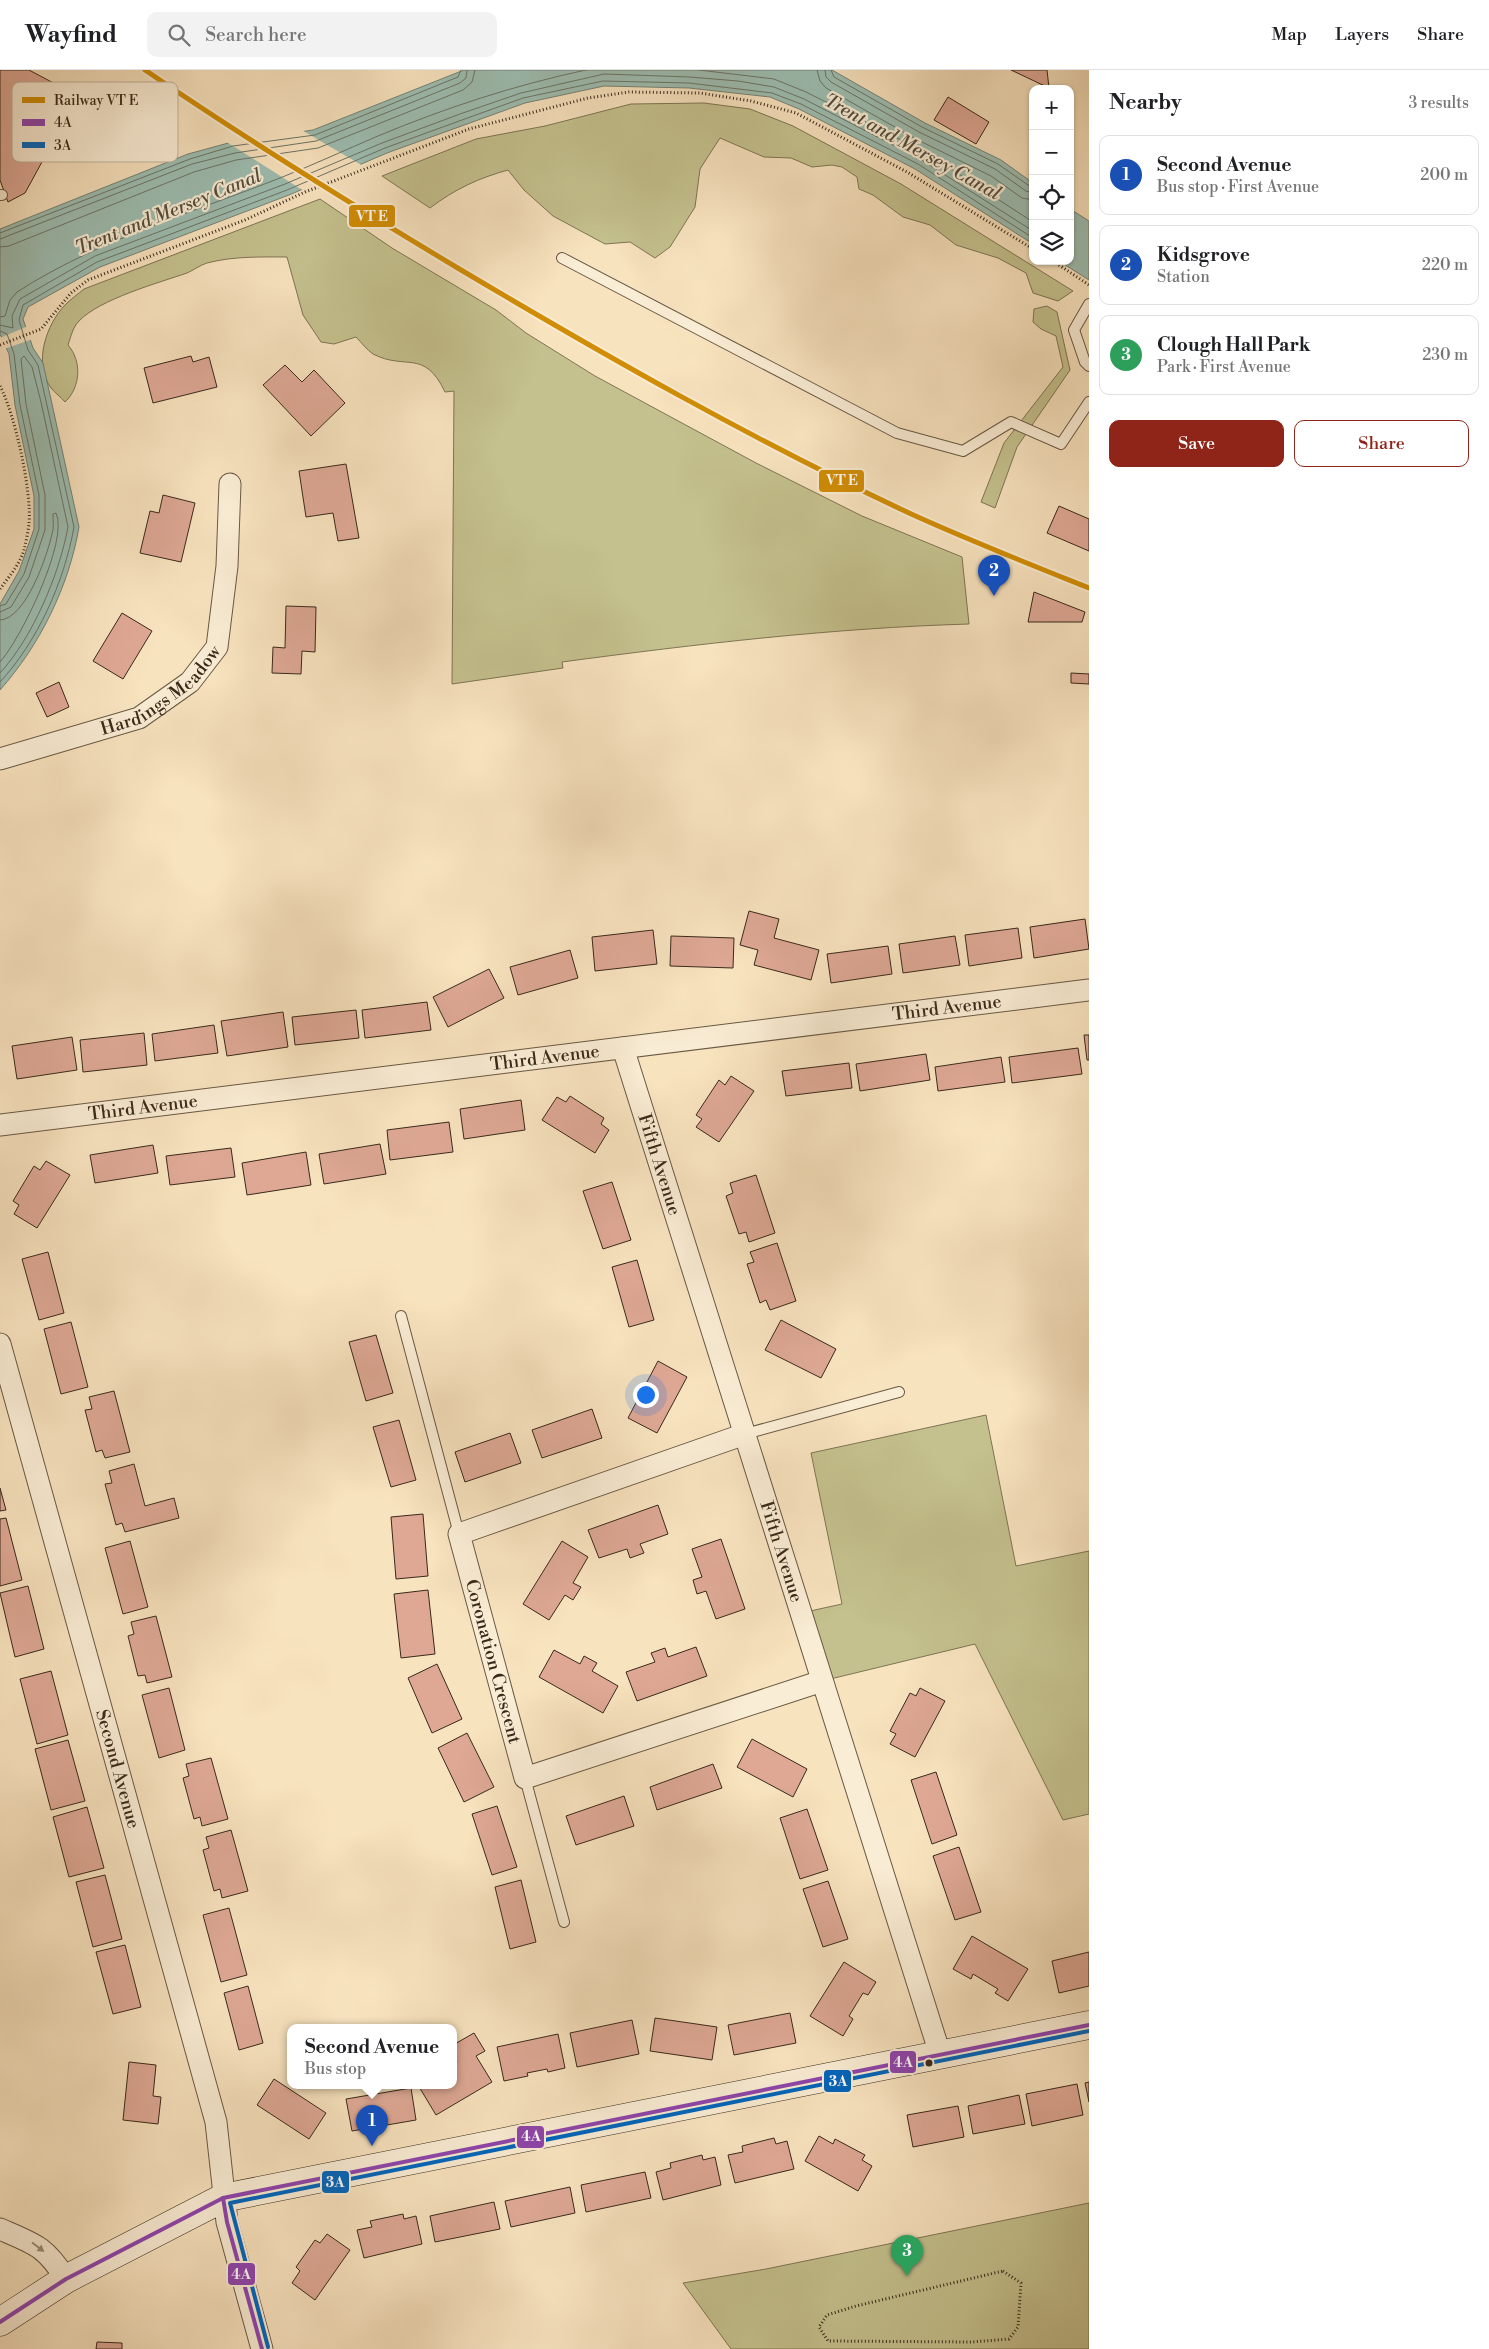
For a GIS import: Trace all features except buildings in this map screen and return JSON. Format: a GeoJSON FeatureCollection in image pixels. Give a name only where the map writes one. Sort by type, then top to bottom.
{"type":"FeatureCollection","features":[{"type":"Feature","properties":{"kind":"main road"},"geometry":{"type":"LineString","coordinates":[[0,2322],[66,2279],[223,2198],[1089,2025]]}},
{"type":"Feature","properties":{"kind":"street","name":"Hardings Meadow"},"geometry":{"type":"LineString","coordinates":[[0,759],[139,718],[190,682],[217,647],[227,566],[230,484]]}},
{"type":"Feature","properties":{"kind":"street","name":"Third Avenue"},"geometry":{"type":"LineString","coordinates":[[0,1125],[1089,990]]}},
{"type":"Feature","properties":{"kind":"street","name":"Fifth Avenue"},"geometry":{"type":"LineString","coordinates":[[623,1048],[940,2054]]}},
{"type":"Feature","properties":{"kind":"street","name":"Second Avenue"},"geometry":{"type":"LineString","coordinates":[[0,1344],[216,2122],[227,2222],[262,2349]]}},
{"type":"Feature","properties":{"kind":"street"},"geometry":{"type":"LineString","coordinates":[[459,1534],[745,1434]]}},
{"type":"Feature","properties":{"kind":"street","name":"Coronation Crescent"},"geometry":{"type":"LineString","coordinates":[[459,1534],[525,1778]]}},
{"type":"Feature","properties":{"kind":"street"},"geometry":{"type":"LineString","coordinates":[[525,1778],[822,1681]]}},
{"type":"Feature","properties":{"kind":"street"},"geometry":{"type":"LineString","coordinates":[[0,2229],[37,2245],[55,2262],[66,2279]]}},
{"type":"Feature","properties":{"kind":"lane"},"geometry":{"type":"LineString","coordinates":[[562,258],[897,434],[963,451],[1011,422],[1061,444],[1089,402]]}},
{"type":"Feature","properties":{"kind":"lane"},"geometry":{"type":"LineString","coordinates":[[1089,304],[1074,330],[1085,362],[1089,366]]}},
{"type":"Feature","properties":{"kind":"lane"},"geometry":{"type":"LineString","coordinates":[[401,1316],[459,1534]]}},
{"type":"Feature","properties":{"kind":"lane"},"geometry":{"type":"LineString","coordinates":[[745,1434],[899,1392]]}},
{"type":"Feature","properties":{"kind":"lane"},"geometry":{"type":"LineString","coordinates":[[525,1778],[564,1922]]}},
{"type":"Feature","properties":{"kind":"path"},"geometry":{"type":"LineString","coordinates":[[0,345],[41,329],[71,294],[88,280],[245,220],[305,192],[469,129],[588,98],[629,92],[700,93],[751,101],[796,113],[907,172],[1029,247]]}},
{"type":"Feature","properties":{"kind":"path"},"geometry":{"type":"LineString","coordinates":[[1059,265],[1089,285]]}},
{"type":"Feature","properties":{"kind":"path"},"geometry":{"type":"LineString","coordinates":[[0,386],[7,399],[20,454],[28,496],[29,523],[23,553],[0,589]]}},
{"type":"Feature","properties":{"kind":"path"},"geometry":{"type":"LineString","coordinates":[[1002,2271],[1021,2283],[1018,2327],[1008,2339],[972,2342],[828,2341],[819,2327],[827,2315],[856,2306],[1002,2271]]}},
{"type":"Feature","properties":{"kind":"shaded area"},"geometry":{"type":"Polygon","coordinates":[[[704,103],[750,109],[793,126],[901,184],[1073,291],[1058,301],[1033,293],[1026,273],[998,258],[956,245],[930,225],[903,217],[873,195],[859,189],[857,177],[842,167],[832,165],[812,167],[791,158],[764,157],[720,138],[700,169],[695,207],[670,247],[655,258],[630,242],[605,244],[553,216],[524,190],[508,170],[468,185],[430,208],[382,176],[476,139],[545,126],[631,104],[704,103]]]}},
{"type":"Feature","properties":{"kind":"shaded area"},"geometry":{"type":"Polygon","coordinates":[[[320,199],[392,248],[496,310],[526,333],[595,376],[756,463],[862,516],[962,557],[969,624],[867,629],[714,643],[562,662],[563,668],[452,684],[454,391],[445,392],[437,378],[422,365],[385,359],[373,354],[356,337],[334,344],[321,342],[303,315],[287,257],[237,258],[207,263],[187,273],[130,292],[88,313],[75,326],[68,345],[76,359],[78,374],[74,389],[65,402],[51,388],[43,367],[44,344],[53,322],[68,302],[84,289],[320,199]]]}},
{"type":"Feature","properties":{"kind":"shaded area"},"geometry":{"type":"Polygon","coordinates":[[[1047,306],[1057,312],[1070,370],[1017,447],[995,508],[981,502],[1004,443],[1063,367],[1056,336],[1041,329],[1033,322],[1034,309],[1047,306]]]}},
{"type":"Feature","properties":{"kind":"shaded area"},"geometry":{"type":"Polygon","coordinates":[[[986,1415],[1016,1566],[1089,1551],[1089,1814],[1063,1820],[975,1644],[822,1681],[801,1613],[842,1604],[811,1453],[986,1415]]]}},
{"type":"Feature","properties":{"kind":"shaded area"},"geometry":{"type":"Polygon","coordinates":[[[1089,2203],[1089,2349],[731,2349],[683,2283],[766,2269],[1089,2203]]]}},
{"type":"Feature","properties":{"kind":"water","name":"Trent and Mersey Canal"},"geometry":{"type":"Polygon","coordinates":[[[464,70],[832,70],[925,123],[1001,160],[1029,180],[1029,241],[915,169],[799,109],[770,97],[689,88],[604,86],[525,103],[387,153],[289,195],[100,267],[28,307],[23,319],[33,348],[43,363],[79,527],[68,571],[51,614],[28,654],[0,690],[0,604],[19,571],[34,529],[34,496],[15,405],[9,354],[0,334],[0,229],[168,162],[178,162],[178,158],[188,154],[232,142],[313,130],[464,70]]]}},
{"type":"Feature","properties":{"kind":"water"},"geometry":{"type":"Polygon","coordinates":[[[1074,212],[1089,221],[1089,280],[1065,265],[1074,265],[1074,212]]]}},
{"type":"Feature","properties":{"kind":"pier"},"geometry":{"type":"Polygon","coordinates":[[[300,129],[363,166],[304,191],[225,141],[300,129]]]}},
{"type":"Feature","properties":{"kind":"pier"},"geometry":{"type":"Polygon","coordinates":[[[28,326],[33,339],[4,349],[0,338],[28,326]]]}},
{"type":"Feature","properties":{"kind":"transit line"},"geometry":{"type":"LineString","coordinates":[[145,70],[163,82]]}},
{"type":"Feature","properties":{"kind":"transit line"},"geometry":{"type":"LineString","coordinates":[[178,93],[260,146],[456,267],[679,396],[793,456],[909,513],[1089,588]]}},
{"type":"Feature","properties":{"kind":"transit line","name":"4A"},"geometry":{"type":"LineString","coordinates":[[0,2322],[66,2279],[223,2198],[1089,2025]]}},
{"type":"Feature","properties":{"kind":"transit line","name":"3A"},"geometry":{"type":"LineString","coordinates":[[268,2347],[230,2203],[1089,2031]]}},
{"type":"Feature","properties":{"kind":"transit line","name":"4A"},"geometry":{"type":"LineString","coordinates":[[223,2198],[227,2222],[262,2349]]}},
{"type":"Feature","properties":{"kind":"place","name":"Kidsgrove"},"geometry":{"type":"Point","coordinates":[994,596]}},
{"type":"Feature","properties":{"kind":"place","name":"Second Avenue"},"geometry":{"type":"Point","coordinates":[372,2146]}},
{"type":"Feature","properties":{"kind":"place","name":"Clough Hall Park"},"geometry":{"type":"Point","coordinates":[907,2276]}}]}
